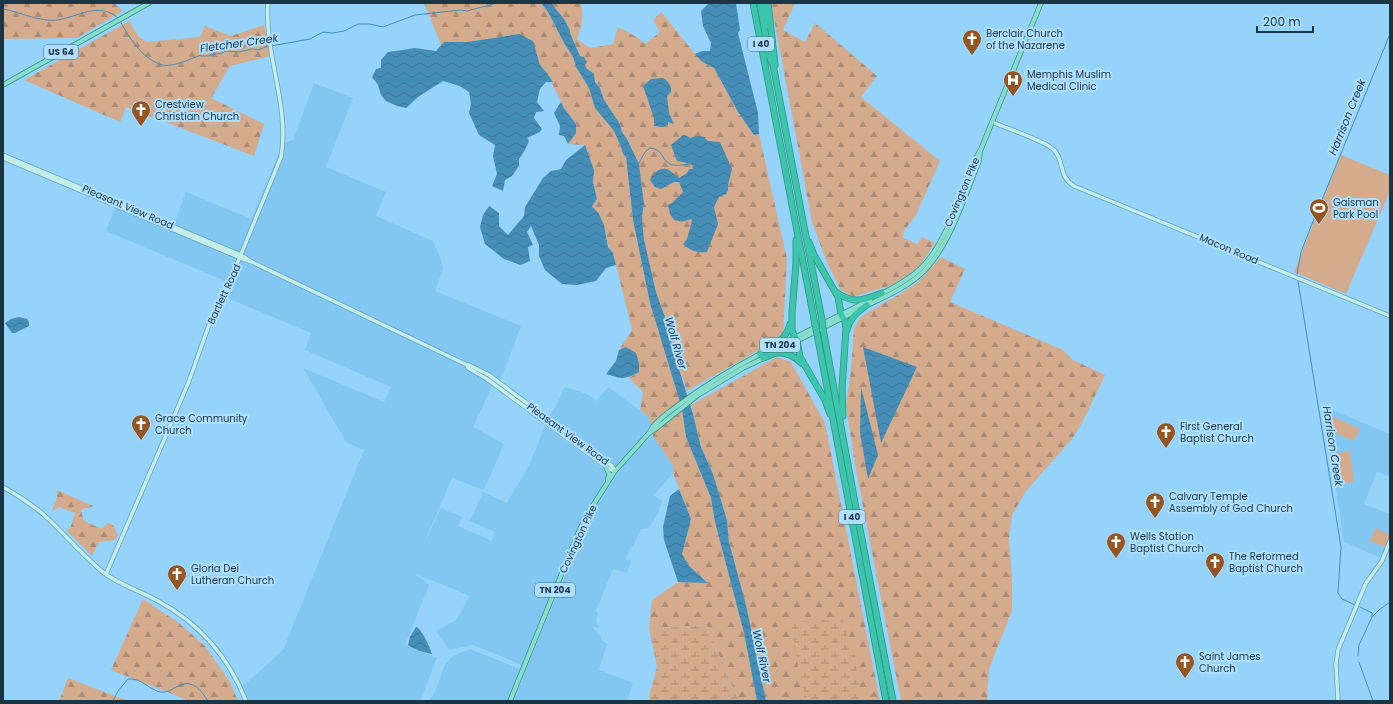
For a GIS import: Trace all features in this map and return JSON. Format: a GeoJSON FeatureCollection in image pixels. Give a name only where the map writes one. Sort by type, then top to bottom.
{"type":"FeatureCollection","features":[{"type":"Feature","properties":{"kind":"highway","name":"I 40"},"geometry":{"type":"LineString","coordinates":[[753,3],[837,435],[886,701]]}},
{"type":"Feature","properties":{"kind":"highway","name":"I 40"},"geometry":{"type":"LineString","coordinates":[[760,3],[769,56],[773,62],[893,701]]}},
{"type":"Feature","properties":{"kind":"highway"},"geometry":{"type":"LineString","coordinates":[[764,3],[773,62]]}},
{"type":"Feature","properties":{"kind":"highway"},"geometry":{"type":"LineString","coordinates":[[768,3],[775,62],[774,72]]}},
{"type":"Feature","properties":{"kind":"highway"},"geometry":{"type":"LineString","coordinates":[[792,206],[797,251],[791,326],[800,357],[825,400],[837,435]]}},
{"type":"Feature","properties":{"kind":"highway"},"geometry":{"type":"LineString","coordinates":[[801,215],[810,247],[835,292],[840,303],[841,316],[845,322],[842,398],[847,458]]}},
{"type":"Feature","properties":{"kind":"highway"},"geometry":{"type":"LineString","coordinates":[[835,292],[843,297],[857,301],[882,293]]}},
{"type":"Feature","properties":{"kind":"highway"},"geometry":{"type":"LineString","coordinates":[[845,340],[852,318],[857,312],[867,305]]}},
{"type":"Feature","properties":{"kind":"highway"},"geometry":{"type":"LineString","coordinates":[[762,356],[782,340],[789,328],[792,313]]}},
{"type":"Feature","properties":{"kind":"highway"},"geometry":{"type":"LineString","coordinates":[[762,356],[776,353],[785,354],[799,360],[804,366]]}},
{"type":"Feature","properties":{"kind":"main road","name":"US 64"},"geometry":{"type":"LineString","coordinates":[[3,85],[149,3]]}},
{"type":"Feature","properties":{"kind":"main road","name":"Bartlett Road"},"geometry":{"type":"LineString","coordinates":[[106,574],[189,381],[209,325],[221,302],[241,256],[281,158],[284,142],[283,123],[270,36],[268,3]]}},
{"type":"Feature","properties":{"kind":"main road"},"geometry":{"type":"LineString","coordinates":[[981,149],[1040,3]]}},
{"type":"Feature","properties":{"kind":"main road","name":"Macon Road"},"geometry":{"type":"LineString","coordinates":[[992,122],[1050,146],[1060,160],[1062,172],[1068,182],[1074,186],[1390,316]]}},
{"type":"Feature","properties":{"kind":"main road","name":"Covington Pike"},"geometry":{"type":"LineString","coordinates":[[510,701],[585,518],[615,471],[653,429],[721,378],[841,316],[912,276],[921,268],[933,253],[944,234],[981,149]]}},
{"type":"Feature","properties":{"kind":"main road","name":"Covington Pike"},"geometry":{"type":"LineString","coordinates":[[841,316],[894,292],[924,271],[936,256],[948,236],[979,161],[981,149]]}},
{"type":"Feature","properties":{"kind":"main road","name":"Pleasant View Road"},"geometry":{"type":"LineString","coordinates":[[3,156],[241,256],[466,365],[490,375],[531,409],[594,455],[612,466],[615,471]]}},
{"type":"Feature","properties":{"kind":"main road","name":"Pleasant View Road"},"geometry":{"type":"LineString","coordinates":[[594,455],[606,467],[615,471]]}},
{"type":"Feature","properties":{"kind":"main road"},"geometry":{"type":"LineString","coordinates":[[606,467],[609,474],[607,482]]}},
{"type":"Feature","properties":{"kind":"main road"},"geometry":{"type":"LineString","coordinates":[[3,487],[39,511],[83,555],[106,574],[118,582],[159,601],[182,616],[217,649],[228,665],[246,701]]}},
{"type":"Feature","properties":{"kind":"main road"},"geometry":{"type":"LineString","coordinates":[[1338,701],[1336,664],[1338,650],[1364,588],[1382,561],[1390,541]]}},
{"type":"Feature","properties":{"kind":"shaded area"},"geometry":{"type":"Polygon","coordinates":[[[314,83],[353,98],[326,167],[386,192],[376,216],[433,241],[440,257],[443,269],[435,291],[521,326],[501,379],[492,386],[473,427],[504,444],[484,490],[452,478],[421,551],[441,508],[462,517],[458,526],[492,541],[495,532],[470,521],[483,492],[507,503],[530,463],[545,426],[609,473],[588,510],[522,665],[473,645],[449,650],[436,631],[456,620],[470,596],[414,573],[429,585],[405,645],[437,658],[420,701],[248,701],[242,687],[283,650],[364,450],[346,442],[303,368],[384,402],[391,387],[305,350],[311,333],[220,295],[225,281],[106,231],[118,200],[174,224],[186,192],[251,219],[283,143],[293,140],[314,83]]]}},
{"type":"Feature","properties":{"kind":"shaded area"},"geometry":{"type":"Polygon","coordinates":[[[565,387],[587,394],[597,401],[608,387],[649,417],[651,425],[617,468],[549,416],[556,406],[565,387]]]}},
{"type":"Feature","properties":{"kind":"shaded area"},"geometry":{"type":"Polygon","coordinates":[[[1323,406],[1390,434],[1390,477],[1377,472],[1364,504],[1390,514],[1390,535],[1381,558],[1344,542],[1323,406]]]}},
{"type":"Feature","properties":{"kind":"shaded area"},"geometry":{"type":"Polygon","coordinates":[[[653,436],[673,466],[673,473],[654,495],[663,502],[649,528],[641,529],[633,546],[631,547],[626,559],[631,561],[627,573],[613,569],[596,611],[598,613],[596,620],[599,626],[598,628],[592,626],[601,637],[601,640],[607,644],[599,670],[633,683],[627,701],[513,701],[592,513],[624,464],[644,443],[653,436]]]}},
{"type":"Feature","properties":{"kind":"shaded area"},"geometry":{"type":"Polygon","coordinates":[[[470,649],[520,669],[507,701],[430,701],[439,682],[444,666],[453,656],[470,649]]]}},
{"type":"Feature","properties":{"kind":"green space"},"geometry":{"type":"Polygon","coordinates":[[[3,3],[114,3],[123,11],[77,38],[3,39],[3,3]]]}},
{"type":"Feature","properties":{"kind":"green space"},"geometry":{"type":"Polygon","coordinates":[[[424,3],[541,3],[548,12],[573,57],[576,67],[589,88],[595,108],[614,131],[623,154],[626,157],[633,220],[650,303],[682,409],[686,437],[711,498],[715,522],[744,633],[757,701],[739,701],[706,625],[649,629],[652,600],[678,582],[708,582],[689,566],[682,554],[691,519],[673,473],[673,466],[653,436],[649,417],[640,410],[643,392],[629,378],[639,372],[626,347],[619,350],[632,330],[613,253],[608,244],[603,223],[592,206],[597,199],[593,182],[594,170],[585,145],[568,144],[576,133],[576,124],[564,108],[547,73],[540,65],[537,56],[519,34],[467,42],[444,42],[441,45],[424,3]]]}},
{"type":"Feature","properties":{"kind":"green space"},"geometry":{"type":"Polygon","coordinates":[[[551,3],[581,3],[582,21],[577,39],[590,48],[613,44],[618,27],[637,37],[645,44],[660,32],[653,20],[661,12],[701,61],[714,68],[738,112],[754,135],[759,134],[787,259],[783,332],[773,342],[687,391],[674,353],[670,331],[656,292],[644,240],[642,217],[644,204],[639,164],[622,132],[620,124],[604,100],[600,88],[590,71],[586,68],[570,33],[570,29],[551,3]]]}},
{"type":"Feature","properties":{"kind":"green space"},"geometry":{"type":"Polygon","coordinates":[[[771,3],[795,3],[783,30],[805,42],[815,23],[877,76],[861,97],[940,161],[916,215],[904,231],[903,238],[917,244],[922,237],[935,243],[918,268],[892,285],[853,297],[841,290],[827,263],[812,222],[771,3]]]}},
{"type":"Feature","properties":{"kind":"green space"},"geometry":{"type":"Polygon","coordinates":[[[129,21],[139,37],[147,42],[200,37],[205,26],[231,36],[264,25],[270,56],[230,66],[211,98],[264,124],[254,156],[126,107],[120,122],[24,80],[129,21]]]}},
{"type":"Feature","properties":{"kind":"green space"},"geometry":{"type":"Polygon","coordinates":[[[1341,155],[1390,175],[1390,191],[1346,294],[1294,272],[1341,155]]]}},
{"type":"Feature","properties":{"kind":"green space"},"geometry":{"type":"Polygon","coordinates":[[[941,257],[965,269],[950,302],[1063,350],[1073,360],[1105,375],[1083,421],[1072,439],[1026,491],[1012,515],[1009,538],[1012,578],[1012,611],[989,669],[987,701],[901,701],[855,465],[846,405],[851,370],[854,328],[861,317],[919,281],[941,257]]]}},
{"type":"Feature","properties":{"kind":"green space"},"geometry":{"type":"Polygon","coordinates":[[[777,357],[791,362],[825,423],[880,701],[766,701],[746,605],[729,542],[727,520],[713,474],[701,447],[691,405],[777,357]]]}},
{"type":"Feature","properties":{"kind":"green space"},"geometry":{"type":"Polygon","coordinates":[[[1332,416],[1360,429],[1354,441],[1326,429],[1332,416]]]}},
{"type":"Feature","properties":{"kind":"green space"},"geometry":{"type":"Polygon","coordinates":[[[1350,451],[1354,482],[1337,484],[1332,454],[1350,451]]]}},
{"type":"Feature","properties":{"kind":"green space"},"geometry":{"type":"Polygon","coordinates":[[[57,490],[93,506],[84,508],[81,511],[84,521],[102,529],[107,523],[113,525],[118,535],[115,540],[99,542],[92,556],[67,531],[71,526],[75,513],[59,507],[51,512],[57,498],[57,490]]]}},
{"type":"Feature","properties":{"kind":"green space"},"geometry":{"type":"Polygon","coordinates":[[[1376,528],[1390,535],[1385,547],[1370,541],[1376,528]]]}},
{"type":"Feature","properties":{"kind":"green space"},"geometry":{"type":"Polygon","coordinates":[[[143,599],[179,623],[205,646],[230,682],[238,701],[190,701],[111,670],[143,599]]]}},
{"type":"Feature","properties":{"kind":"green space"},"geometry":{"type":"Polygon","coordinates":[[[842,619],[854,654],[862,701],[808,701],[801,685],[791,622],[842,619]]]}},
{"type":"Feature","properties":{"kind":"green space"},"geometry":{"type":"Polygon","coordinates":[[[706,625],[739,701],[649,701],[657,666],[649,629],[706,625]]]}},
{"type":"Feature","properties":{"kind":"green space"},"geometry":{"type":"Polygon","coordinates":[[[68,678],[128,701],[59,701],[68,678]]]}},
{"type":"Feature","properties":{"kind":"water"},"geometry":{"type":"Polygon","coordinates":[[[541,3],[551,3],[564,19],[580,56],[584,57],[587,62],[585,65],[586,68],[594,74],[595,82],[600,88],[604,100],[620,124],[622,132],[639,164],[644,204],[642,217],[644,240],[656,292],[670,331],[674,353],[693,414],[701,447],[713,474],[727,520],[729,542],[746,605],[766,701],[757,701],[744,633],[715,522],[711,498],[686,437],[682,409],[650,303],[633,220],[626,157],[623,154],[614,131],[595,108],[589,88],[576,67],[573,57],[548,12],[541,3]]]}},
{"type":"Feature","properties":{"kind":"water"},"geometry":{"type":"Polygon","coordinates":[[[709,3],[736,3],[740,30],[738,33],[758,113],[759,134],[754,135],[738,112],[714,68],[701,61],[695,54],[702,51],[710,51],[711,43],[703,26],[701,11],[709,3]]]}},
{"type":"Feature","properties":{"kind":"water"},"geometry":{"type":"Polygon","coordinates":[[[519,34],[533,41],[540,65],[553,82],[546,82],[540,89],[537,102],[544,111],[536,112],[534,118],[542,129],[540,132],[527,138],[529,141],[519,159],[519,166],[512,176],[505,180],[503,191],[492,186],[497,174],[493,156],[495,145],[479,135],[469,113],[471,104],[469,92],[460,86],[443,81],[418,97],[406,108],[386,101],[381,95],[378,85],[372,77],[376,69],[381,68],[381,60],[388,52],[415,48],[436,51],[444,42],[467,42],[519,34]]]}},
{"type":"Feature","properties":{"kind":"water"},"geometry":{"type":"Polygon","coordinates":[[[663,78],[668,82],[671,88],[671,92],[667,96],[669,113],[674,124],[668,122],[668,125],[662,127],[654,126],[654,118],[643,86],[651,79],[663,78]]]}},
{"type":"Feature","properties":{"kind":"water"},"geometry":{"type":"Polygon","coordinates":[[[561,102],[576,124],[576,133],[568,144],[564,136],[559,135],[560,126],[554,113],[561,102]]]}},
{"type":"Feature","properties":{"kind":"water"},"geometry":{"type":"Polygon","coordinates":[[[683,135],[690,138],[696,136],[706,137],[705,139],[708,141],[720,142],[732,169],[728,190],[726,194],[719,197],[714,207],[718,224],[707,252],[694,251],[683,244],[687,239],[692,221],[691,219],[686,221],[674,220],[670,214],[668,205],[683,192],[679,182],[674,182],[661,189],[655,187],[650,180],[655,173],[663,169],[669,170],[679,178],[687,173],[689,169],[693,169],[692,164],[677,161],[671,145],[683,135]]]}},
{"type":"Feature","properties":{"kind":"water"},"geometry":{"type":"Polygon","coordinates":[[[585,145],[594,170],[593,182],[597,199],[592,206],[599,214],[604,225],[608,247],[613,253],[616,265],[606,268],[596,281],[577,285],[562,284],[545,270],[539,256],[539,245],[531,226],[527,232],[533,245],[528,247],[530,261],[521,265],[504,259],[485,244],[480,227],[483,215],[489,206],[499,213],[499,226],[508,235],[524,216],[525,207],[543,178],[551,171],[561,169],[566,160],[585,145]]]}},
{"type":"Feature","properties":{"kind":"water"},"geometry":{"type":"Polygon","coordinates":[[[19,317],[27,319],[29,326],[12,333],[5,323],[11,319],[19,317]]]}},
{"type":"Feature","properties":{"kind":"water"},"geometry":{"type":"Polygon","coordinates":[[[626,347],[636,353],[639,363],[639,372],[623,378],[606,374],[616,361],[619,350],[626,347]]]}},
{"type":"Feature","properties":{"kind":"water"},"geometry":{"type":"Polygon","coordinates":[[[863,347],[917,367],[881,443],[863,347]]]}},
{"type":"Feature","properties":{"kind":"water"},"geometry":{"type":"Polygon","coordinates":[[[861,387],[878,455],[868,479],[860,433],[861,387]]]}},
{"type":"Feature","properties":{"kind":"water"},"geometry":{"type":"Polygon","coordinates":[[[679,489],[691,519],[682,554],[689,566],[708,583],[678,582],[664,540],[663,527],[670,496],[679,489]]]}},
{"type":"Feature","properties":{"kind":"water"},"geometry":{"type":"Polygon","coordinates":[[[416,627],[428,643],[432,654],[419,651],[408,645],[410,637],[416,627]]]}},
{"type":"Feature","properties":{"kind":"waterway","name":"Fletcher Creek"},"geometry":{"type":"LineString","coordinates":[[271,46],[310,39],[323,32],[333,33],[344,31],[358,24],[370,24],[383,27],[415,15],[461,10],[467,11],[497,3]]}},
{"type":"Feature","properties":{"kind":"waterway","name":"Fletcher Creek"},"geometry":{"type":"LineString","coordinates":[[3,9],[43,20],[57,20],[96,10],[111,13],[118,18]]}},
{"type":"Feature","properties":{"kind":"waterway","name":"Fletcher Creek"},"geometry":{"type":"LineString","coordinates":[[120,21],[141,52],[153,61],[164,65],[180,63],[201,55],[210,56],[211,54],[221,54],[225,51],[239,52],[252,49],[258,50],[268,46]]}},
{"type":"Feature","properties":{"kind":"waterway","name":"Harrison Creek"},"geometry":{"type":"LineString","coordinates":[[1297,274],[1301,252],[1390,34]]}},
{"type":"Feature","properties":{"kind":"waterway"},"geometry":{"type":"LineString","coordinates":[[638,165],[645,152],[650,148],[660,152],[670,164],[693,164]]}},
{"type":"Feature","properties":{"kind":"waterway","name":"Harrison Creek"},"geometry":{"type":"LineString","coordinates":[[1298,281],[1341,547],[1338,593],[1342,599],[1355,605]]}},
{"type":"Feature","properties":{"kind":"waterway"},"geometry":{"type":"LineString","coordinates":[[1372,617],[1390,602]]}},
{"type":"Feature","properties":{"kind":"waterway","name":"Harrison Creek"},"geometry":{"type":"LineString","coordinates":[[1358,656],[1359,645],[1372,617],[1372,613],[1360,607]]}},
{"type":"Feature","properties":{"kind":"waterway","name":"Harrison Creek"},"geometry":{"type":"LineString","coordinates":[[1359,662],[1373,701]]}},
{"type":"Feature","properties":{"kind":"waterway"},"geometry":{"type":"LineString","coordinates":[[113,701],[118,691],[128,679],[137,680],[160,692],[168,691],[183,684],[196,686],[208,701]]}},
{"type":"Feature","properties":{"kind":"place","name":"Berclair Church of the Nazarene"},"geometry":{"type":"Point","coordinates":[972,56]}},
{"type":"Feature","properties":{"kind":"place","name":"Memphis Muslim Medical Clinic"},"geometry":{"type":"Point","coordinates":[1013,97]}},
{"type":"Feature","properties":{"kind":"place","name":"Crestview Christian Church"},"geometry":{"type":"Point","coordinates":[141,127]}},
{"type":"Feature","properties":{"kind":"place","name":"Gaisman Park Pool"},"geometry":{"type":"Point","coordinates":[1319,225]}},
{"type":"Feature","properties":{"kind":"place","name":"Grace Community Church"},"geometry":{"type":"Point","coordinates":[141,441]}},
{"type":"Feature","properties":{"kind":"place","name":"First General Baptist Church"},"geometry":{"type":"Point","coordinates":[1166,449]}},
{"type":"Feature","properties":{"kind":"place","name":"Calvary Temple Assembly of God Church"},"geometry":{"type":"Point","coordinates":[1155,519]}},
{"type":"Feature","properties":{"kind":"place","name":"Wells Station Baptist Church"},"geometry":{"type":"Point","coordinates":[1116,559]}},
{"type":"Feature","properties":{"kind":"place","name":"The Reformed Baptist Church"},"geometry":{"type":"Point","coordinates":[1215,579]}},
{"type":"Feature","properties":{"kind":"place","name":"Gloria Dei Lutheran Church"},"geometry":{"type":"Point","coordinates":[177,591]}},
{"type":"Feature","properties":{"kind":"place","name":"Saint James Church"},"geometry":{"type":"Point","coordinates":[1185,679]}},
{"type":"Feature","properties":{"kind":"water label","name":"Wolf River"},"geometry":{"type":"Point","coordinates":[676,343]}},
{"type":"Feature","properties":{"kind":"water label","name":"Wolf River"},"geometry":{"type":"Point","coordinates":[762,656]}}]}
